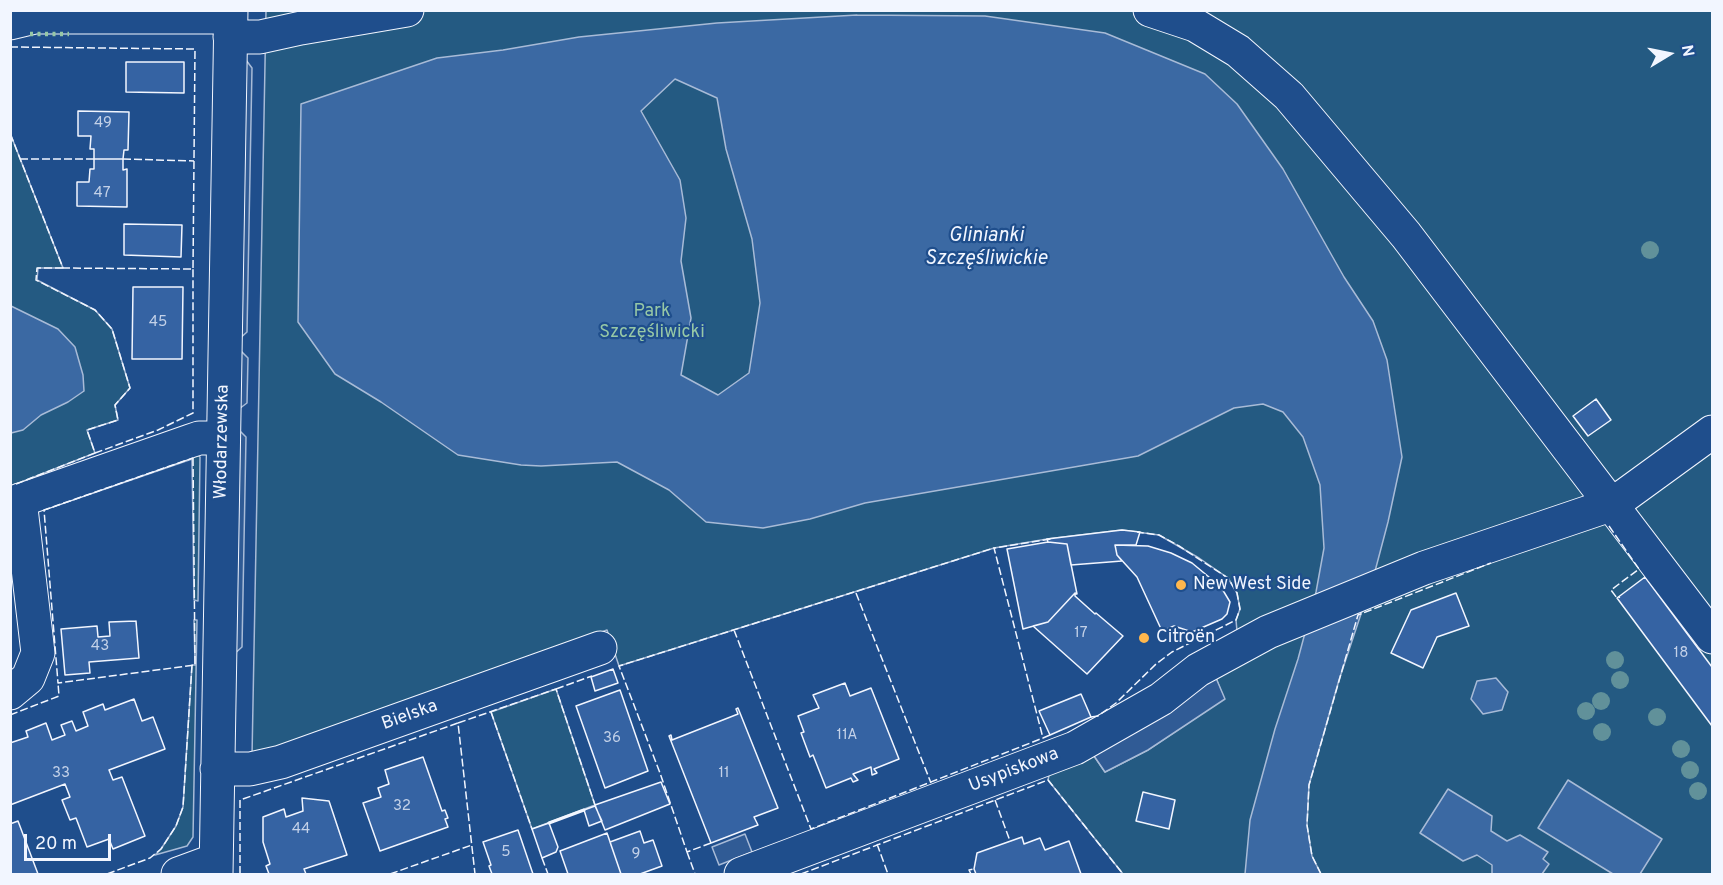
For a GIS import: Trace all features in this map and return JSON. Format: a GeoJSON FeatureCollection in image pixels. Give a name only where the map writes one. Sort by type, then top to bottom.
{"type":"FeatureCollection","features":[{"type":"Feature","properties":{"kind":"street"},"geometry":{"type":"LineString","coordinates":[[10,23],[35,17],[230,22],[260,37],[407,10]]}},
{"type":"Feature","properties":{"kind":"street"},"geometry":{"type":"LineString","coordinates":[[1150,10],[1195,25],[1238,51],[1288,96],[1406,235],[1713,637]]}},
{"type":"Feature","properties":{"kind":"street","name":"Włodarzewska"},"geometry":{"type":"LineString","coordinates":[[216,867],[230,22]]}},
{"type":"Feature","properties":{"kind":"street","name":"Usypiskowa"},"geometry":{"type":"LineString","coordinates":[[741,874],[1075,747],[1161,699],[1198,670],[1260,636],[1408,575],[1613,504],[1713,432]]}},
{"type":"Feature","properties":{"kind":"street"},"geometry":{"type":"LineString","coordinates":[[10,693],[28,678],[38,653],[15,502],[190,441],[203,438],[223,438]]}},
{"type":"Feature","properties":{"kind":"street","name":"Bielska"},"geometry":{"type":"LineString","coordinates":[[217,769],[250,769],[281,762],[600,648]]}},
{"type":"Feature","properties":{"kind":"street"},"geometry":{"type":"LineString","coordinates":[[178,874],[216,867]]}},
{"type":"Feature","properties":{"kind":"green space","name":"Park Szczęśliwicki"},"geometry":{"type":"Polygon","coordinates":[[[266,11],[1712,11],[1712,874],[1123,874],[1048,780],[1050,771],[1092,753],[1105,772],[1148,750],[1224,699],[1216,678],[1240,665],[1236,620],[1240,609],[1237,593],[1228,578],[1199,558],[1159,535],[1122,530],[994,548],[619,666],[607,630],[377,715],[252,756],[266,11]]]}},
{"type":"Feature","properties":{"kind":"green space"},"geometry":{"type":"Polygon","coordinates":[[[10,133],[63,268],[38,268],[37,280],[95,310],[112,329],[130,388],[115,405],[118,420],[87,430],[95,453],[11,486],[10,133]]]}},
{"type":"Feature","properties":{"kind":"green space"},"geometry":{"type":"Polygon","coordinates":[[[194,451],[200,457],[198,601],[194,600],[192,459],[44,510],[43,505],[194,451]]]}},
{"type":"Feature","properties":{"kind":"green space"},"geometry":{"type":"Polygon","coordinates":[[[194,620],[197,620],[193,837],[187,846],[155,855],[176,826],[183,807],[192,665],[195,665],[194,620]]]}},
{"type":"Feature","properties":{"kind":"green space"},"geometry":{"type":"Polygon","coordinates":[[[556,689],[595,805],[532,829],[491,712],[556,689]]]}},
{"type":"Feature","properties":{"kind":"shaded area"},"geometry":{"type":"Polygon","coordinates":[[[243,56],[252,68],[247,332],[237,341],[243,56]]]}},
{"type":"Feature","properties":{"kind":"shaded area"},"geometry":{"type":"Polygon","coordinates":[[[237,347],[248,358],[247,403],[235,412],[237,347]]]}},
{"type":"Feature","properties":{"kind":"shaded area"},"geometry":{"type":"Polygon","coordinates":[[[236,427],[246,437],[242,647],[232,656],[236,427]]]}},
{"type":"Feature","properties":{"kind":"shaded area"},"geometry":{"type":"Polygon","coordinates":[[[1216,678],[1225,699],[1148,750],[1105,772],[1092,753],[1216,678]]]}},
{"type":"Feature","properties":{"kind":"shaded area"},"geometry":{"type":"Polygon","coordinates":[[[745,834],[752,852],[719,865],[712,847],[745,834]]]}},
{"type":"Feature","properties":{"kind":"water","name":"Glinianki Szczęśliwickie"},"geometry":{"type":"Polygon","coordinates":[[[857,15],[985,16],[1105,33],[1205,74],[1237,104],[1283,169],[1344,277],[1373,321],[1387,360],[1402,457],[1374,575],[1339,680],[1309,785],[1307,825],[1312,856],[1321,874],[1245,874],[1250,820],[1275,729],[1298,659],[1316,592],[1324,548],[1320,485],[1303,437],[1283,412],[1263,404],[1234,408],[1138,456],[865,503],[810,519],[763,528],[706,522],[669,490],[617,462],[541,466],[458,455],[381,402],[335,374],[298,322],[301,104],[437,58],[579,37],[717,23],[857,15]],[[675,79],[641,111],[680,180],[686,218],[681,261],[691,318],[681,375],[718,395],[749,373],[760,303],[752,239],[726,149],[717,98],[675,79]]]}},
{"type":"Feature","properties":{"kind":"water"},"geometry":{"type":"Polygon","coordinates":[[[11,306],[58,329],[75,347],[83,375],[84,391],[68,402],[41,415],[23,430],[11,433],[11,306]]]}},
{"type":"Feature","properties":{"kind":"water"},"geometry":{"type":"Polygon","coordinates":[[[1496,678],[1508,692],[1502,710],[1483,714],[1471,699],[1477,681],[1496,678]]]}},
{"type":"Feature","properties":{"kind":"water"},"geometry":{"type":"Polygon","coordinates":[[[1568,780],[1662,839],[1640,874],[1613,874],[1538,828],[1568,780]]]}},
{"type":"Feature","properties":{"kind":"water"},"geometry":{"type":"Polygon","coordinates":[[[1448,789],[1492,816],[1491,831],[1507,841],[1520,835],[1548,852],[1543,859],[1549,864],[1542,874],[1492,874],[1492,865],[1477,855],[1463,861],[1420,833],[1448,789]]]}},
{"type":"Feature","properties":{"kind":"building"},"geometry":{"type":"Polygon","coordinates":[[[126,62],[184,62],[184,93],[126,92],[126,62]]]}},
{"type":"Feature","properties":{"kind":"building"},"geometry":{"type":"Polygon","coordinates":[[[78,111],[129,112],[128,150],[124,150],[123,159],[94,159],[94,149],[90,149],[91,136],[78,136],[78,111]]]}},
{"type":"Feature","properties":{"kind":"building"},"geometry":{"type":"Polygon","coordinates":[[[94,159],[123,159],[123,170],[127,169],[127,207],[77,206],[77,182],[89,182],[90,169],[94,169],[94,159]]]}},
{"type":"Feature","properties":{"kind":"building"},"geometry":{"type":"Polygon","coordinates":[[[124,224],[182,225],[181,257],[124,255],[124,224]]]}},
{"type":"Feature","properties":{"kind":"building"},"geometry":{"type":"Polygon","coordinates":[[[133,287],[183,287],[182,359],[132,359],[133,287]]]}},
{"type":"Feature","properties":{"kind":"building"},"geometry":{"type":"Polygon","coordinates":[[[1596,399],[1611,420],[1588,436],[1573,416],[1596,399]]]}},
{"type":"Feature","properties":{"kind":"building"},"geometry":{"type":"Polygon","coordinates":[[[1122,530],[1140,532],[1136,545],[1115,545],[1117,555],[1122,561],[1071,565],[1067,544],[1048,542],[1047,539],[1122,530]]]}},
{"type":"Feature","properties":{"kind":"building"},"geometry":{"type":"Polygon","coordinates":[[[1048,542],[1067,544],[1077,594],[1075,593],[1048,622],[1023,629],[1007,549],[1048,542]]]}},
{"type":"Feature","properties":{"kind":"building"},"geometry":{"type":"Polygon","coordinates":[[[1115,545],[1148,546],[1192,563],[1221,587],[1230,602],[1227,614],[1222,619],[1192,632],[1174,626],[1162,631],[1137,577],[1117,555],[1115,545]]]}},
{"type":"Feature","properties":{"kind":"building"},"geometry":{"type":"Polygon","coordinates":[[[1645,577],[1712,667],[1712,726],[1617,598],[1645,577]]]}},
{"type":"Feature","properties":{"kind":"building"},"geometry":{"type":"Polygon","coordinates":[[[1075,593],[1075,596],[1095,614],[1123,636],[1087,674],[1033,626],[1048,622],[1075,593]]]}},
{"type":"Feature","properties":{"kind":"building"},"geometry":{"type":"Polygon","coordinates":[[[1456,593],[1469,626],[1437,637],[1423,668],[1391,653],[1411,610],[1456,593]]]}},
{"type":"Feature","properties":{"kind":"building"},"geometry":{"type":"Polygon","coordinates":[[[136,621],[139,658],[89,662],[90,673],[65,675],[61,629],[97,626],[98,637],[110,636],[109,622],[136,621]]]}},
{"type":"Feature","properties":{"kind":"building"},"geometry":{"type":"Polygon","coordinates":[[[613,669],[618,683],[595,691],[591,677],[613,669]]]}},
{"type":"Feature","properties":{"kind":"building"},"geometry":{"type":"Polygon","coordinates":[[[845,683],[850,696],[871,688],[899,759],[874,769],[877,773],[872,775],[871,767],[853,774],[858,780],[853,782],[851,778],[826,788],[813,755],[810,757],[801,733],[804,732],[798,716],[819,708],[813,695],[845,683]]]}},
{"type":"Feature","properties":{"kind":"building"},"geometry":{"type":"Polygon","coordinates":[[[620,690],[648,771],[605,788],[576,706],[620,690]]]}},
{"type":"Feature","properties":{"kind":"building"},"geometry":{"type":"Polygon","coordinates":[[[1081,694],[1091,717],[1050,735],[1039,711],[1081,694]]]}},
{"type":"Feature","properties":{"kind":"building"},"geometry":{"type":"Polygon","coordinates":[[[134,699],[142,721],[153,717],[165,749],[109,770],[113,780],[122,777],[145,836],[113,849],[109,839],[87,847],[76,818],[70,820],[62,800],[70,797],[65,784],[10,805],[10,743],[28,737],[26,731],[46,723],[52,740],[65,735],[61,725],[72,721],[76,731],[88,726],[83,712],[103,704],[105,710],[134,699]]]}},
{"type":"Feature","properties":{"kind":"building"},"geometry":{"type":"Polygon","coordinates":[[[738,708],[778,808],[754,817],[758,825],[711,843],[669,736],[671,735],[672,740],[738,714],[736,709],[738,708]]]}},
{"type":"Feature","properties":{"kind":"building"},"geometry":{"type":"Polygon","coordinates":[[[423,757],[442,811],[445,810],[448,818],[445,819],[448,827],[380,851],[363,803],[381,797],[378,788],[389,784],[385,770],[423,757]]]}},
{"type":"Feature","properties":{"kind":"building"},"geometry":{"type":"Polygon","coordinates":[[[661,782],[670,804],[605,830],[595,805],[661,782]]]}},
{"type":"Feature","properties":{"kind":"building"},"geometry":{"type":"Polygon","coordinates":[[[1143,792],[1175,800],[1169,829],[1136,821],[1143,792]]]}},
{"type":"Feature","properties":{"kind":"building"},"geometry":{"type":"Polygon","coordinates":[[[302,798],[329,801],[347,855],[304,869],[306,874],[269,874],[266,866],[270,864],[263,842],[263,817],[284,809],[286,817],[303,811],[302,798]]]}},
{"type":"Feature","properties":{"kind":"building"},"geometry":{"type":"Polygon","coordinates":[[[595,806],[602,821],[589,826],[584,810],[595,806]]]}},
{"type":"Feature","properties":{"kind":"building"},"geometry":{"type":"Polygon","coordinates":[[[18,821],[38,874],[10,874],[10,824],[18,821]]]}},
{"type":"Feature","properties":{"kind":"building"},"geometry":{"type":"Polygon","coordinates":[[[549,823],[558,847],[556,852],[542,858],[532,829],[549,823]]]}},
{"type":"Feature","properties":{"kind":"building"},"geometry":{"type":"Polygon","coordinates":[[[518,830],[533,874],[492,874],[483,842],[518,830]]]}},
{"type":"Feature","properties":{"kind":"building"},"geometry":{"type":"Polygon","coordinates":[[[640,831],[644,843],[653,840],[662,866],[640,874],[621,874],[610,842],[640,831]]]}},
{"type":"Feature","properties":{"kind":"building"},"geometry":{"type":"Polygon","coordinates":[[[607,833],[621,874],[568,874],[560,851],[607,833]]]}},
{"type":"Feature","properties":{"kind":"building"},"geometry":{"type":"Polygon","coordinates":[[[1022,837],[1024,844],[1040,838],[1045,850],[1069,841],[1081,874],[976,874],[974,869],[977,853],[1022,837]]]}},
{"type":"Feature","properties":{"kind":"hedge"},"geometry":{"type":"LineString","coordinates":[[30,34],[69,34]]}},
{"type":"Feature","properties":{"kind":"fence"},"geometry":{"type":"LineString","coordinates":[[10,47],[195,49],[193,269],[63,268],[10,133]]}},
{"type":"Feature","properties":{"kind":"fence"},"geometry":{"type":"LineString","coordinates":[[20,159],[94,159]]}},
{"type":"Feature","properties":{"kind":"fence"},"geometry":{"type":"LineString","coordinates":[[123,159],[194,161]]}},
{"type":"Feature","properties":{"kind":"fence"},"geometry":{"type":"LineString","coordinates":[[63,268],[37,268],[36,280],[95,310],[112,329],[130,388],[115,405],[118,420],[87,430],[95,453],[158,430],[193,413],[193,269]]}},
{"type":"Feature","properties":{"kind":"fence"},"geometry":{"type":"LineString","coordinates":[[16,484],[95,453]]}},
{"type":"Feature","properties":{"kind":"fence"},"geometry":{"type":"LineString","coordinates":[[193,458],[195,665],[58,683],[44,510],[193,458]]}},
{"type":"Feature","properties":{"kind":"fence"},"geometry":{"type":"LineString","coordinates":[[1609,526],[1639,569],[1611,590],[1617,598],[1620,597]]}},
{"type":"Feature","properties":{"kind":"fence"},"geometry":{"type":"LineString","coordinates":[[1091,717],[1098,716],[1116,703],[1156,664],[1172,652],[1236,620],[1240,609],[1237,593],[1228,578],[1159,535],[1137,532]]}},
{"type":"Feature","properties":{"kind":"fence"},"geometry":{"type":"LineString","coordinates":[[1050,735],[1043,738],[994,548],[1051,539]]}},
{"type":"Feature","properties":{"kind":"fence"},"geometry":{"type":"LineString","coordinates":[[711,843],[687,852],[619,666],[994,548]]}},
{"type":"Feature","properties":{"kind":"fence"},"geometry":{"type":"LineString","coordinates":[[1321,874],[1312,856],[1307,825],[1309,785],[1358,615],[1491,563]]}},
{"type":"Feature","properties":{"kind":"fence"},"geometry":{"type":"LineString","coordinates":[[856,593],[931,783]]}},
{"type":"Feature","properties":{"kind":"fence"},"geometry":{"type":"LineString","coordinates":[[734,630],[811,829],[1043,738]]}},
{"type":"Feature","properties":{"kind":"fence"},"geometry":{"type":"LineString","coordinates":[[107,874],[150,858],[161,849],[176,826],[183,807],[192,665]]}},
{"type":"Feature","properties":{"kind":"fence"},"geometry":{"type":"LineString","coordinates":[[556,689],[592,676]]}},
{"type":"Feature","properties":{"kind":"fence"},"geometry":{"type":"LineString","coordinates":[[10,715],[59,696],[58,683]]}},
{"type":"Feature","properties":{"kind":"fence"},"geometry":{"type":"LineString","coordinates":[[458,723],[556,689],[595,805]]}},
{"type":"Feature","properties":{"kind":"fence"},"geometry":{"type":"LineString","coordinates":[[491,712],[532,829]]}},
{"type":"Feature","properties":{"kind":"fence"},"geometry":{"type":"LineString","coordinates":[[240,874],[240,800],[458,723],[475,874]]}},
{"type":"Feature","properties":{"kind":"fence"},"geometry":{"type":"LineString","coordinates":[[801,874],[1048,780],[1123,874]]}},
{"type":"Feature","properties":{"kind":"fence"},"geometry":{"type":"LineString","coordinates":[[995,800],[1010,841]]}},
{"type":"Feature","properties":{"kind":"fence"},"geometry":{"type":"LineString","coordinates":[[877,844],[888,874]]}},
{"type":"Feature","properties":{"kind":"fence"},"geometry":{"type":"LineString","coordinates":[[390,874],[472,845]]}},
{"type":"Feature","properties":{"kind":"fence"},"geometry":{"type":"LineString","coordinates":[[687,852],[695,874]]}},
{"type":"Feature","properties":{"kind":"fence"},"geometry":{"type":"LineString","coordinates":[[542,858],[548,874]]}},
{"type":"Feature","properties":{"kind":"fence"},"geometry":{"type":"LineString","coordinates":[[971,874],[969,870],[974,869]]}},
{"type":"Feature","properties":{"kind":"wall"},"geometry":{"type":"LineString","coordinates":[[549,823],[584,810]]}},
{"type":"Feature","properties":{"kind":"place","name":"New West Side"},"geometry":{"type":"Point","coordinates":[1181,585]}},
{"type":"Feature","properties":{"kind":"place","name":"Citroën"},"geometry":{"type":"Point","coordinates":[1144,638]}}]}
